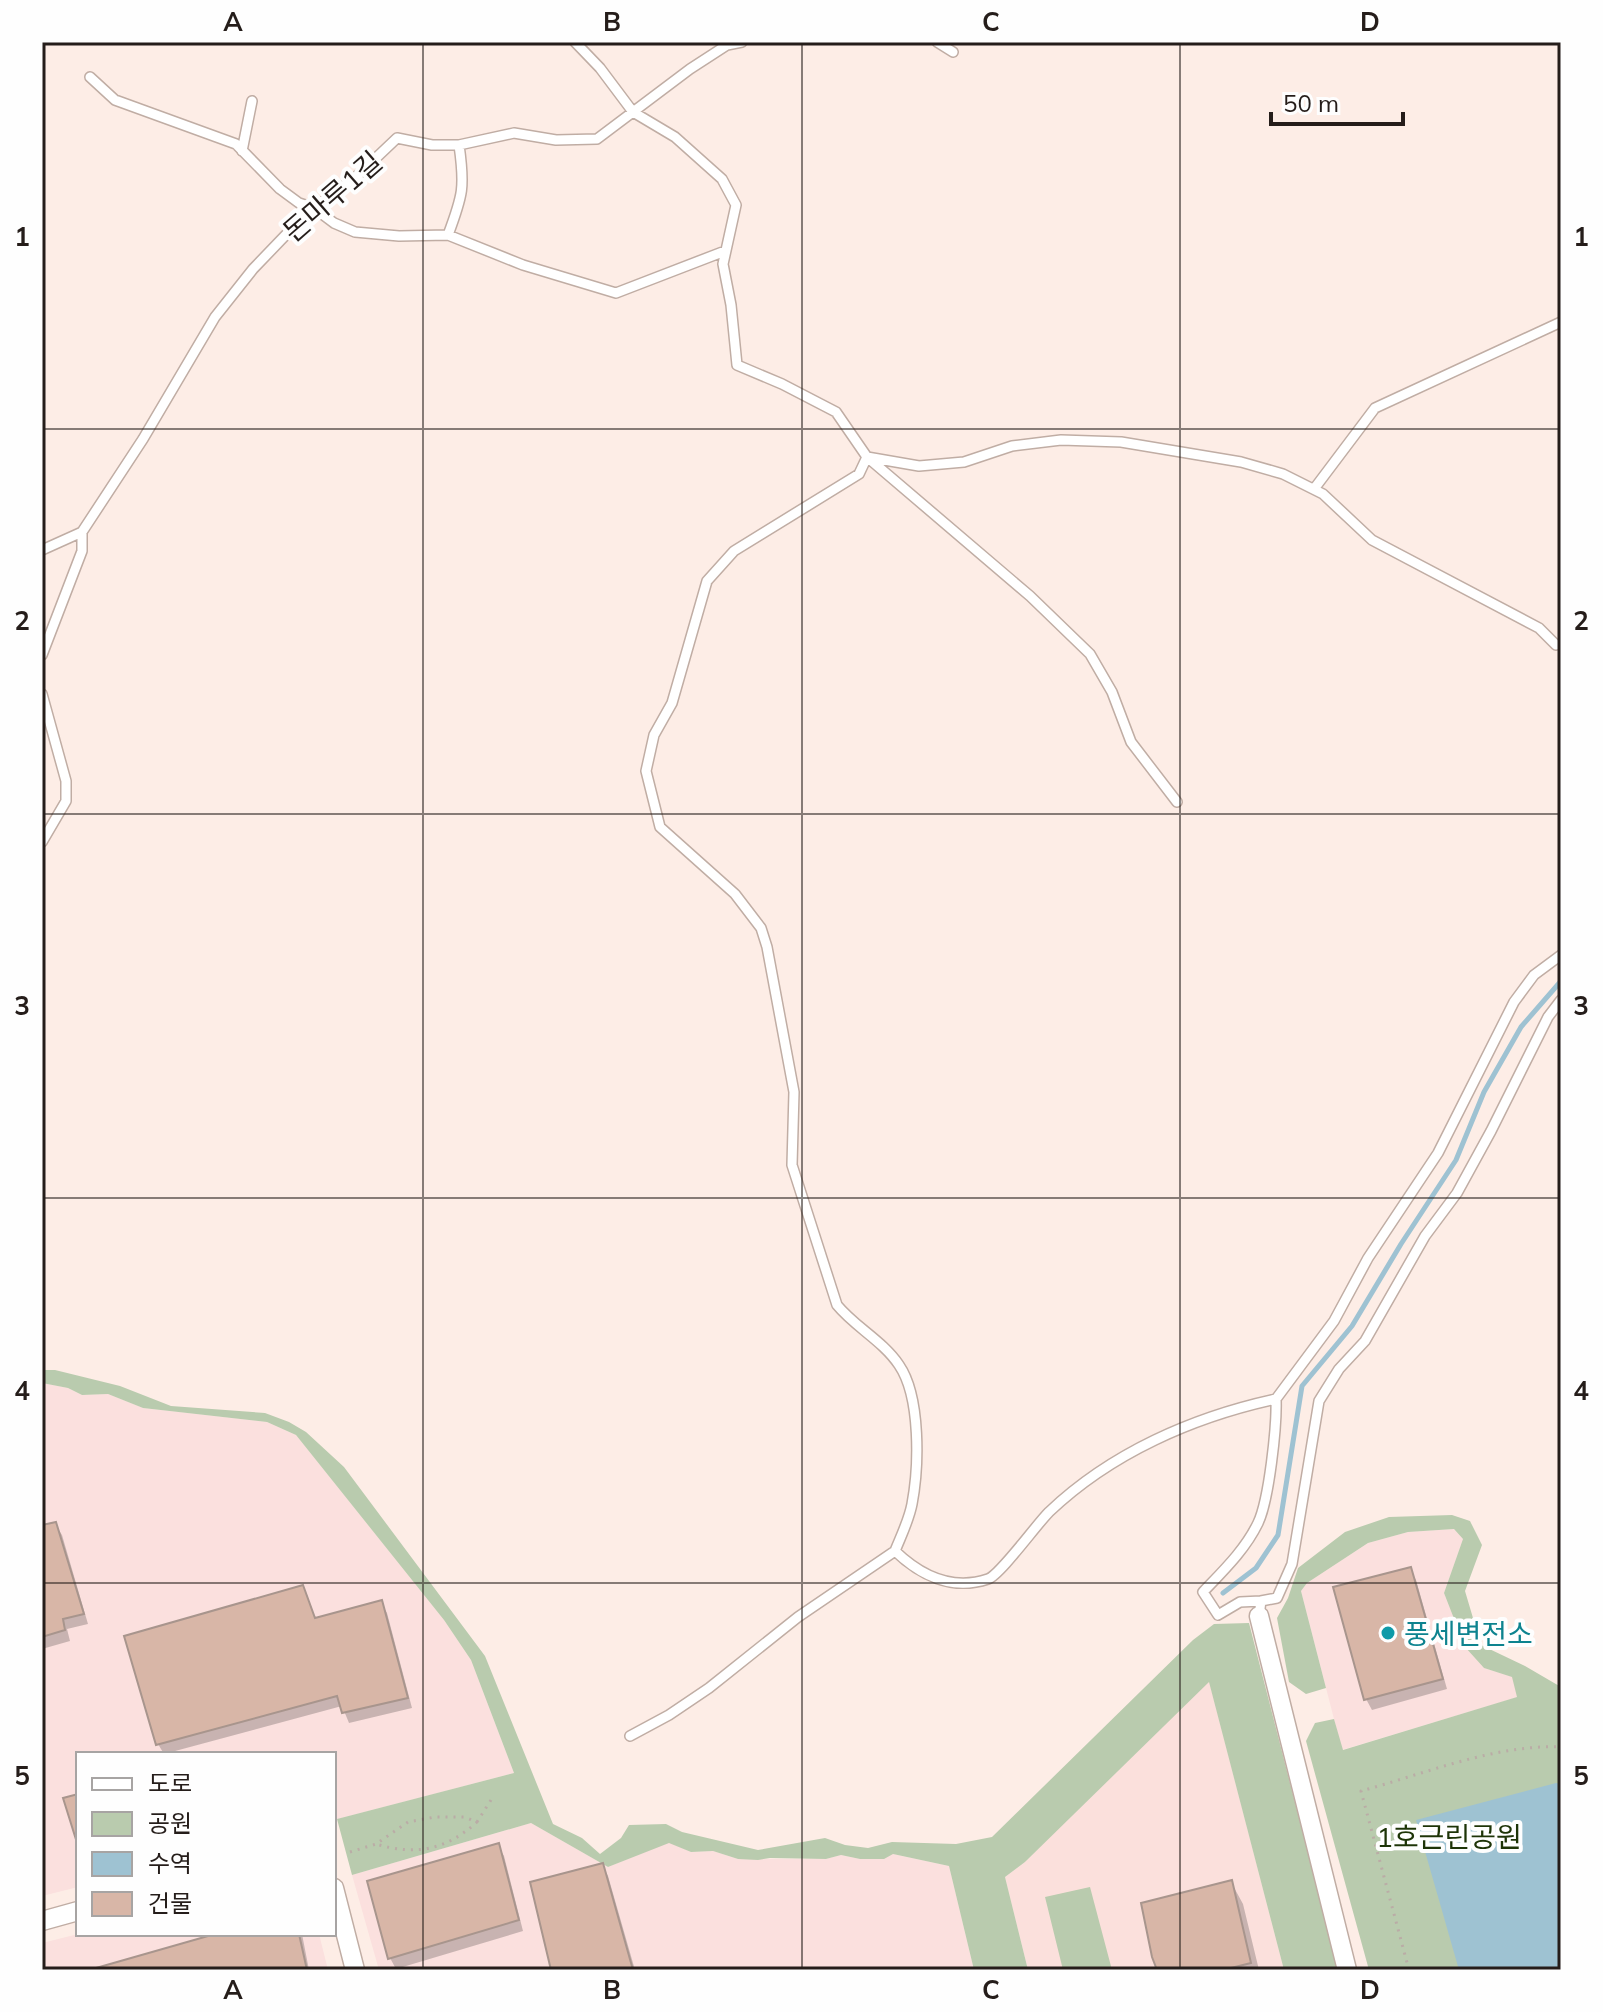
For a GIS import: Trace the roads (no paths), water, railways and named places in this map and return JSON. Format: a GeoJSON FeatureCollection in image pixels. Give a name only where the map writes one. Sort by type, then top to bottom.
{"type":"FeatureCollection","features":[{"type":"Feature","properties":{"kind":"street"},"geometry":{"type":"LineString","coordinates":[[1260,1608],[1347,1970]]}},
{"type":"Feature","properties":{"kind":"street"},"geometry":{"type":"LineString","coordinates":[[336,1896],[355,1970]]}},
{"type":"Feature","properties":{"kind":"street"},"geometry":{"type":"LineString","coordinates":[[42,1921],[76,1912]]}},
{"type":"Feature","properties":{"kind":"lane"},"geometry":{"type":"LineString","coordinates":[[575,42],[600,68],[633,112],[675,137],[722,179],[736,205],[723,264],[737,365],[836,412],[867,457],[1030,596],[1090,654],[1112,692],[1131,742],[1177,802]]}},
{"type":"Feature","properties":{"kind":"lane","name":"돈마루1길"},"geometry":{"type":"LineString","coordinates":[[82,532],[143,439],[215,317],[253,269],[314,208],[358,175],[397,138],[432,145],[459,145],[514,133],[556,140],[597,139],[727,45],[742,42]]}},
{"type":"Feature","properties":{"kind":"lane"},"geometry":{"type":"LineString","coordinates":[[937,42],[953,52]]}},
{"type":"Feature","properties":{"kind":"lane"},"geometry":{"type":"LineString","coordinates":[[90,77],[115,100],[236,144],[280,189],[299,203],[314,208],[334,223],[355,232],[399,236],[448,235],[523,265],[616,293],[725,251]]}},
{"type":"Feature","properties":{"kind":"lane"},"geometry":{"type":"LineString","coordinates":[[242,151],[252,101]]}},
{"type":"Feature","properties":{"kind":"lane"},"geometry":{"type":"LineString","coordinates":[[448,235],[462,197],[464,176],[459,145]]}},
{"type":"Feature","properties":{"kind":"lane"},"geometry":{"type":"LineString","coordinates":[[1314,489],[1375,408],[1561,322]]}},
{"type":"Feature","properties":{"kind":"lane"},"geometry":{"type":"LineString","coordinates":[[867,457],[919,466],[964,462],[1012,446],[1061,440],[1121,442],[1241,462],[1283,474],[1323,494],[1372,540],[1526,620],[1556,645]]}},
{"type":"Feature","properties":{"kind":"lane"},"geometry":{"type":"LineString","coordinates":[[630,1736],[709,1688],[798,1617],[895,1551],[912,1506],[917,1450],[910,1387],[899,1364],[851,1322],[837,1305],[792,1165],[794,1092],[781,1012],[761,928],[735,894],[660,827],[646,771],[654,735],[672,703],[707,581],[734,551],[859,474],[867,457]]}},
{"type":"Feature","properties":{"kind":"lane"},"geometry":{"type":"LineString","coordinates":[[42,550],[82,532],[82,551],[42,655]]}},
{"type":"Feature","properties":{"kind":"lane"},"geometry":{"type":"LineString","coordinates":[[42,694],[66,781],[66,801],[42,842]]}},
{"type":"Feature","properties":{"kind":"lane"},"geometry":{"type":"LineString","coordinates":[[1561,955],[1534,975],[1514,1002],[1438,1153],[1376,1245],[1334,1321],[1276,1399],[1273,1451],[1260,1519],[1225,1569],[1203,1592],[1218,1615],[1240,1602],[1260,1608],[1277,1598],[1292,1564],[1319,1401],[1324,1390],[1365,1341],[1425,1236],[1457,1193],[1548,1017],[1561,1000]]}},
{"type":"Feature","properties":{"kind":"lane"},"geometry":{"type":"LineString","coordinates":[[895,1551],[914,1569],[935,1579],[970,1583],[992,1578],[1051,1511],[1119,1459],[1151,1441],[1230,1409],[1276,1399]]}},
{"type":"Feature","properties":{"kind":"water"},"geometry":{"type":"Polygon","coordinates":[[[1561,1784],[1561,1970],[1459,1970],[1416,1820],[1561,1784]]]}},
{"type":"Feature","properties":{"kind":"waterway"},"geometry":{"type":"LineString","coordinates":[[1223,1593],[1256,1568],[1278,1535],[1302,1386],[1352,1326],[1456,1160],[1484,1092],[1521,1027],[1561,981]]}},
{"type":"Feature","properties":{"kind":"place","name":"풍세변전소"},"geometry":{"type":"Point","coordinates":[1388,1633]}},
{"type":"Feature","properties":{"kind":"park label","name":"1호근린공원"},"geometry":{"type":"Point","coordinates":[1449,1836]}}]}
